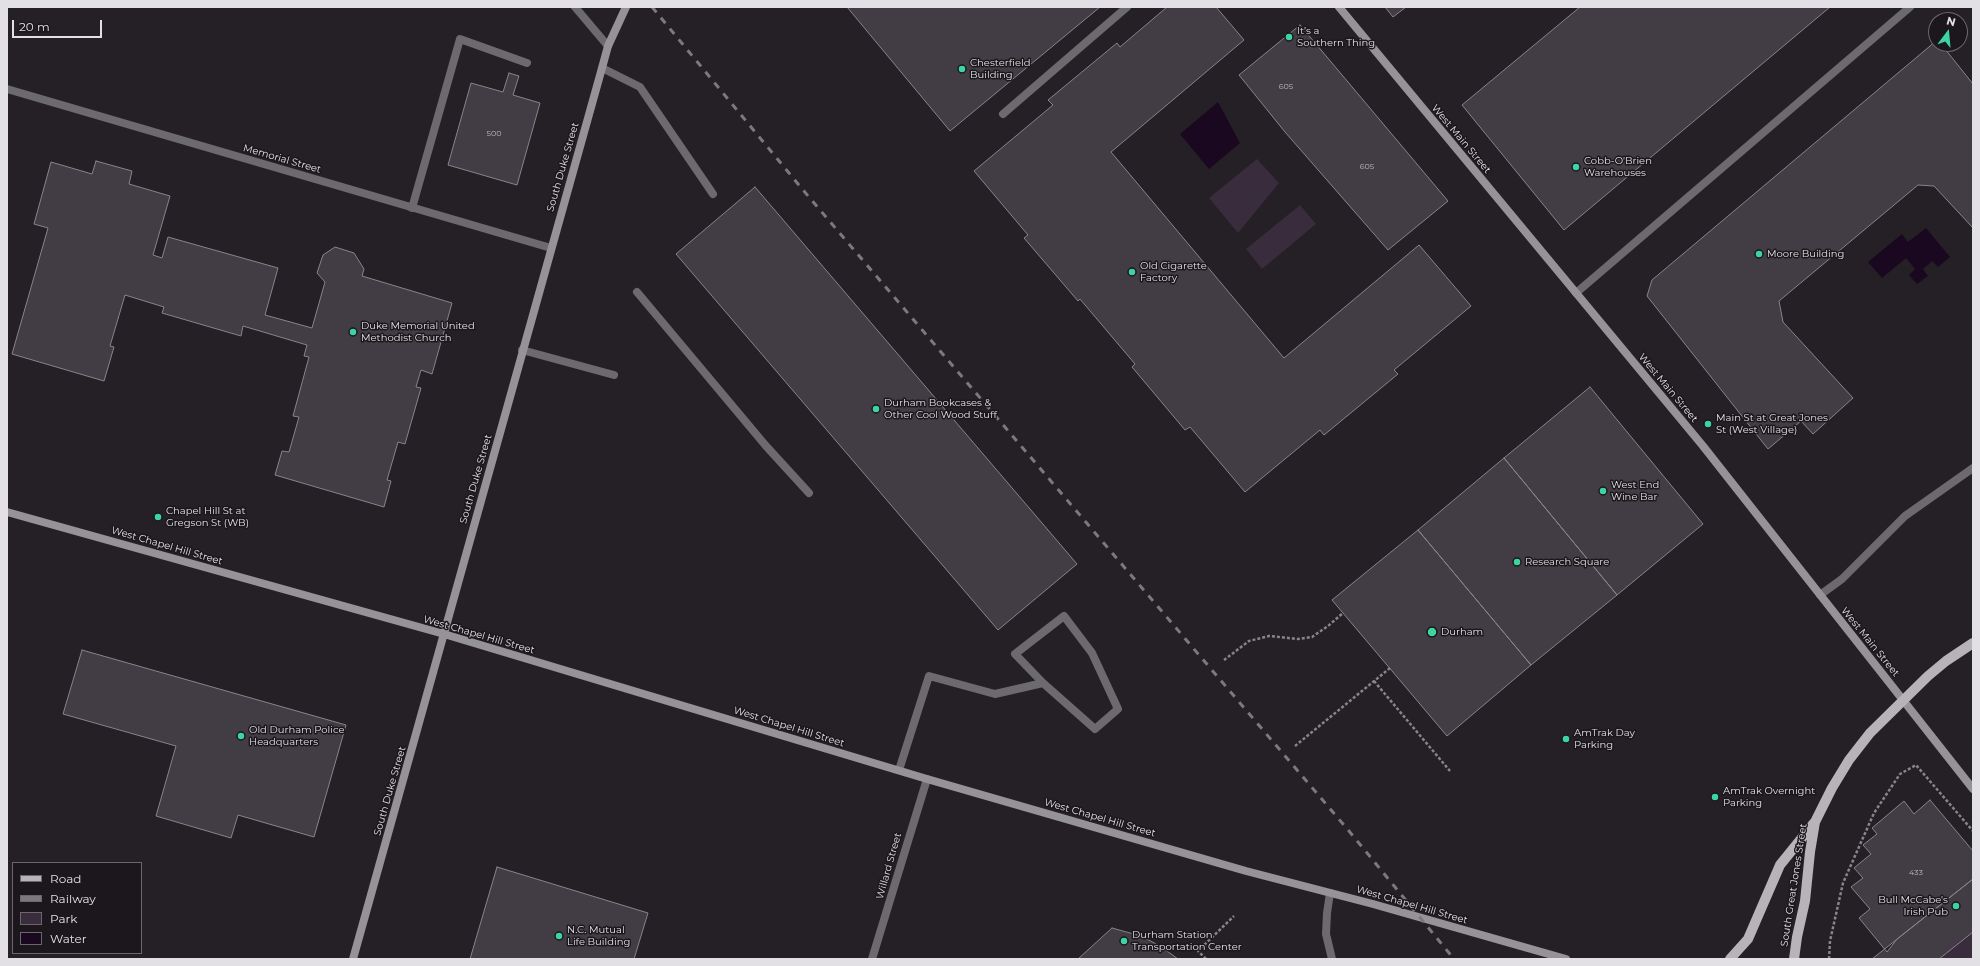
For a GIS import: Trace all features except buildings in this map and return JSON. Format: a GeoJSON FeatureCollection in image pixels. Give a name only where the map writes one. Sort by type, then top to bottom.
{"type":"FeatureCollection","features":[{"type":"Feature","properties":{"kind":"main road","name":"South Duke Street"},"geometry":{"type":"LineString","coordinates":[[353,959],[608,46],[626,7]]}},
{"type":"Feature","properties":{"kind":"main road","name":"West Main Street"},"geometry":{"type":"LineString","coordinates":[[1339,7],[1703,446],[1973,789]]}},
{"type":"Feature","properties":{"kind":"main road","name":"West Chapel Hill Street"},"geometry":{"type":"LineString","coordinates":[[7,512],[444,634],[927,779],[1246,871],[1566,959]]}},
{"type":"Feature","properties":{"kind":"main road","name":"South Great Jones Street"},"geometry":{"type":"LineString","coordinates":[[1794,959],[1805,901],[1815,822],[1832,788],[1849,760],[1870,732],[1903,699],[1946,661],[1973,643]]}},
{"type":"Feature","properties":{"kind":"main road"},"geometry":{"type":"LineString","coordinates":[[1730,959],[1748,939],[1780,865],[1815,822]]}},
{"type":"Feature","properties":{"kind":"street"},"geometry":{"type":"LineString","coordinates":[[575,7],[608,46]]}},
{"type":"Feature","properties":{"kind":"street"},"geometry":{"type":"LineString","coordinates":[[1003,114],[1127,7]]}},
{"type":"Feature","properties":{"kind":"street"},"geometry":{"type":"LineString","coordinates":[[1576,293],[1910,7]]}},
{"type":"Feature","properties":{"kind":"street"},"geometry":{"type":"LineString","coordinates":[[412,208],[460,39],[526,63]]}},
{"type":"Feature","properties":{"kind":"street"},"geometry":{"type":"LineString","coordinates":[[602,68],[640,87],[713,194]]}},
{"type":"Feature","properties":{"kind":"street","name":"Memorial Street"},"geometry":{"type":"LineString","coordinates":[[7,89],[551,248]]}},
{"type":"Feature","properties":{"kind":"street"},"geometry":{"type":"LineString","coordinates":[[637,292],[736,412],[809,493]]}},
{"type":"Feature","properties":{"kind":"street"},"geometry":{"type":"LineString","coordinates":[[522,350],[614,376]]}},
{"type":"Feature","properties":{"kind":"street"},"geometry":{"type":"LineString","coordinates":[[1820,595],[1842,578],[1905,516],[1973,468]]}},
{"type":"Feature","properties":{"kind":"street"},"geometry":{"type":"LineString","coordinates":[[1064,616],[1092,653],[1118,709],[1095,729],[1043,683],[1016,654],[1064,616]]}},
{"type":"Feature","properties":{"kind":"street"},"geometry":{"type":"LineString","coordinates":[[899,770],[929,676],[995,694],[1043,683]]}},
{"type":"Feature","properties":{"kind":"street","name":"Willard Street"},"geometry":{"type":"LineString","coordinates":[[872,959],[927,779]]}},
{"type":"Feature","properties":{"kind":"street"},"geometry":{"type":"LineString","coordinates":[[1330,893],[1326,934],[1332,959]]}},
{"type":"Feature","properties":{"kind":"path"},"geometry":{"type":"LineString","coordinates":[[1224,660],[1249,641],[1268,636],[1298,639],[1312,637],[1343,613]]}},
{"type":"Feature","properties":{"kind":"path"},"geometry":{"type":"LineString","coordinates":[[1295,746],[1390,668]]}},
{"type":"Feature","properties":{"kind":"path"},"geometry":{"type":"LineString","coordinates":[[1374,681],[1450,771]]}},
{"type":"Feature","properties":{"kind":"path"},"geometry":{"type":"LineString","coordinates":[[1830,959],[1830,941],[1842,883],[1874,813],[1900,774],[1916,765],[1973,831]]}},
{"type":"Feature","properties":{"kind":"path"},"geometry":{"type":"LineString","coordinates":[[1206,959],[1198,951],[1234,916]]}},
{"type":"Feature","properties":{"kind":"green space"},"geometry":{"type":"Polygon","coordinates":[[[1257,159],[1279,183],[1238,233],[1209,198],[1257,159]]]}},
{"type":"Feature","properties":{"kind":"green space"},"geometry":{"type":"Polygon","coordinates":[[[1300,205],[1316,224],[1262,269],[1246,249],[1300,205]]]}},
{"type":"Feature","properties":{"kind":"green space"},"geometry":{"type":"Polygon","coordinates":[[[1973,932],[1973,959],[1939,959],[1973,932]]]}},
{"type":"Feature","properties":{"kind":"water"},"geometry":{"type":"Polygon","coordinates":[[[1218,102],[1240,143],[1209,169],[1180,134],[1218,102]]]}},
{"type":"Feature","properties":{"kind":"water"},"geometry":{"type":"Polygon","coordinates":[[[1926,228],[1950,257],[1938,267],[1932,261],[1923,269],[1928,276],[1917,284],[1909,275],[1915,269],[1906,258],[1882,278],[1868,262],[1902,234],[1908,242],[1926,228]]]}},
{"type":"Feature","properties":{"kind":"railway"},"geometry":{"type":"LineString","coordinates":[[652,7],[803,190],[1349,831],[1454,959]]}},
{"type":"Feature","properties":{"kind":"place","name":"It’s a Southern Thing"},"geometry":{"type":"Point","coordinates":[1289,37]}},
{"type":"Feature","properties":{"kind":"place","name":"Chesterfield Building"},"geometry":{"type":"Point","coordinates":[962,69]}},
{"type":"Feature","properties":{"kind":"place","name":"Cobb-O'Brien Warehouses"},"geometry":{"type":"Point","coordinates":[1576,167]}},
{"type":"Feature","properties":{"kind":"place","name":"Moore Building"},"geometry":{"type":"Point","coordinates":[1759,254]}},
{"type":"Feature","properties":{"kind":"place","name":"Old Cigarette Factory"},"geometry":{"type":"Point","coordinates":[1132,272]}},
{"type":"Feature","properties":{"kind":"place","name":"Duke Memorial United Methodist Church"},"geometry":{"type":"Point","coordinates":[353,332]}},
{"type":"Feature","properties":{"kind":"place","name":"Durham Bookcases & Other Cool Wood Stuff"},"geometry":{"type":"Point","coordinates":[876,409]}},
{"type":"Feature","properties":{"kind":"place","name":"Main St at Great Jones St (West Village)"},"geometry":{"type":"Point","coordinates":[1708,424]}},
{"type":"Feature","properties":{"kind":"place","name":"West End Wine Bar"},"geometry":{"type":"Point","coordinates":[1603,491]}},
{"type":"Feature","properties":{"kind":"place","name":"Chapel Hill St at Gregson St (WB)"},"geometry":{"type":"Point","coordinates":[158,517]}},
{"type":"Feature","properties":{"kind":"place","name":"Research Square"},"geometry":{"type":"Point","coordinates":[1517,562]}},
{"type":"Feature","properties":{"kind":"place","name":"Durham"},"geometry":{"type":"Point","coordinates":[1432,632]}},
{"type":"Feature","properties":{"kind":"place","name":"Old Durham Police Headquarters"},"geometry":{"type":"Point","coordinates":[241,736]}},
{"type":"Feature","properties":{"kind":"place","name":"AmTrak Day Parking"},"geometry":{"type":"Point","coordinates":[1566,739]}},
{"type":"Feature","properties":{"kind":"place","name":"AmTrak Overnight Parking"},"geometry":{"type":"Point","coordinates":[1715,797]}},
{"type":"Feature","properties":{"kind":"place","name":"Bull McCabe's Irish Pub"},"geometry":{"type":"Point","coordinates":[1956,906]}},
{"type":"Feature","properties":{"kind":"place","name":"N.C. Mutual Life Building"},"geometry":{"type":"Point","coordinates":[559,936]}},
{"type":"Feature","properties":{"kind":"place","name":"Durham Station Transportation Center"},"geometry":{"type":"Point","coordinates":[1124,941]}}]}
